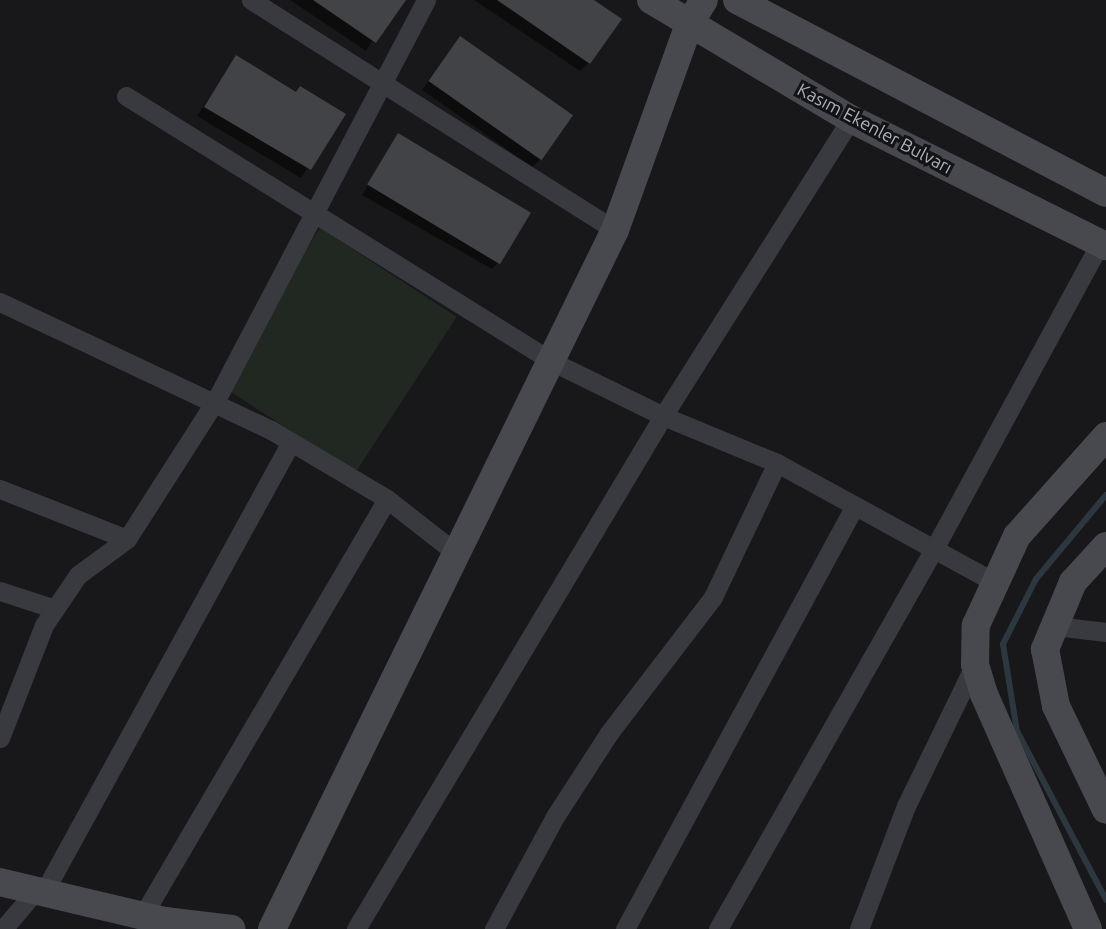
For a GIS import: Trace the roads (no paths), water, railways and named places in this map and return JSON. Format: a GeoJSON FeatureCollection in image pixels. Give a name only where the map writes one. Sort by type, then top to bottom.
{"type":"FeatureCollection","features":[{"type":"Feature","properties":{"kind":"street"},"geometry":{"type":"LineString","coordinates":[[251,0],[615,230]]}},
{"type":"Feature","properties":{"kind":"street"},"geometry":{"type":"LineString","coordinates":[[0,738],[44,625],[78,575],[127,539],[216,400],[426,0]]}},
{"type":"Feature","properties":{"kind":"street","name":"Kasım Ekenler Bulvarı"},"geometry":{"type":"LineString","coordinates":[[651,0],[851,119],[1103,244]]}},
{"type":"Feature","properties":{"kind":"street"},"geometry":{"type":"LineString","coordinates":[[272,929],[553,362],[615,230],[689,24],[704,0]]}},
{"type":"Feature","properties":{"kind":"street"},"geometry":{"type":"LineString","coordinates":[[737,0],[1106,193]]}},
{"type":"Feature","properties":{"kind":"street"},"geometry":{"type":"LineString","coordinates":[[126,96],[553,362],[663,416],[777,463],[996,583]]}},
{"type":"Feature","properties":{"kind":"street"},"geometry":{"type":"LineString","coordinates":[[356,929],[663,416],[851,119]]}},
{"type":"Feature","properties":{"kind":"street"},"geometry":{"type":"LineString","coordinates":[[718,929],[934,549],[1103,244]]}},
{"type":"Feature","properties":{"kind":"street"},"geometry":{"type":"LineString","coordinates":[[0,302],[216,400],[387,499],[456,553]]}},
{"type":"Feature","properties":{"kind":"street"},"geometry":{"type":"LineString","coordinates":[[859,929],[906,806],[975,664],[976,625],[1017,536],[1106,436]]}},
{"type":"Feature","properties":{"kind":"street"},"geometry":{"type":"LineString","coordinates":[[3,929],[41,889],[291,442]]}},
{"type":"Feature","properties":{"kind":"street"},"geometry":{"type":"LineString","coordinates":[[494,929],[556,815],[609,733],[713,597],[777,463]]}},
{"type":"Feature","properties":{"kind":"street"},"geometry":{"type":"LineString","coordinates":[[0,489],[127,539]]}},
{"type":"Feature","properties":{"kind":"street"},"geometry":{"type":"LineString","coordinates":[[143,915],[387,499]]}},
{"type":"Feature","properties":{"kind":"street"},"geometry":{"type":"LineString","coordinates":[[625,929],[855,506]]}},
{"type":"Feature","properties":{"kind":"street"},"geometry":{"type":"LineString","coordinates":[[1106,546],[1073,582],[1045,649],[1056,706],[1106,810]]}},
{"type":"Feature","properties":{"kind":"street"},"geometry":{"type":"LineString","coordinates":[[0,591],[55,609]]}},
{"type":"Feature","properties":{"kind":"street"},"geometry":{"type":"LineString","coordinates":[[1055,626],[1106,632]]}},
{"type":"Feature","properties":{"kind":"street"},"geometry":{"type":"LineString","coordinates":[[975,664],[1088,929]]}},
{"type":"Feature","properties":{"kind":"street"},"geometry":{"type":"LineString","coordinates":[[0,883],[41,889],[143,915],[232,929]]}},
{"type":"Feature","properties":{"kind":"waterway"},"geometry":{"type":"LineString","coordinates":[[1106,495],[1036,579],[1003,644],[1017,731],[1106,900]]}}]}
